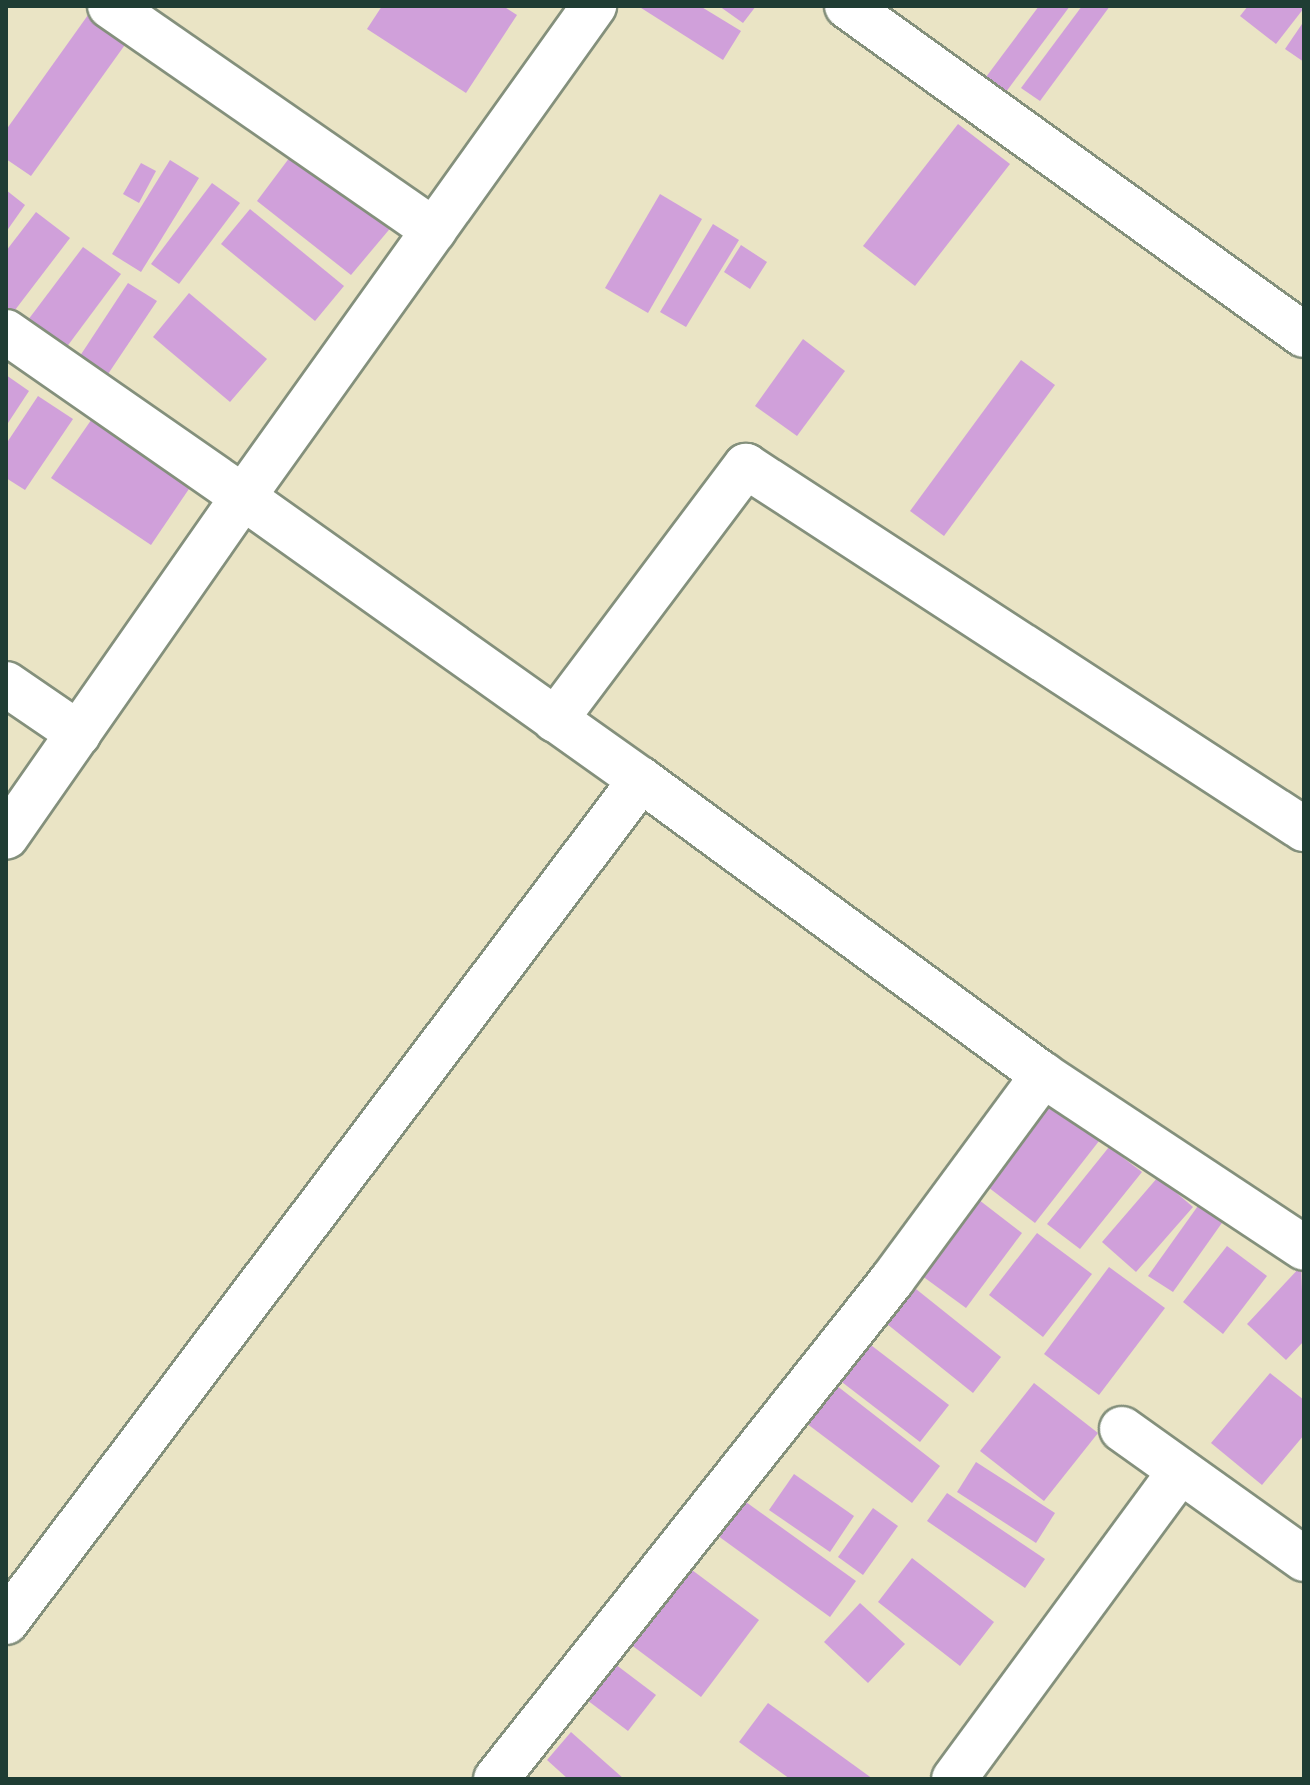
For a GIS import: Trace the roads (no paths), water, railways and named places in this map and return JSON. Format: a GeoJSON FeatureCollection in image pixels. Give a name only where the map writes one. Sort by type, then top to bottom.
{"type":"FeatureCollection","features":[{"type":"Feature","properties":{"kind":"street"},"geometry":{"type":"LineString","coordinates":[[110,6],[434,230]]}},
{"type":"Feature","properties":{"kind":"street"},"geometry":{"type":"LineString","coordinates":[[6,837],[243,497],[594,6]]}},
{"type":"Feature","properties":{"kind":"street"},"geometry":{"type":"LineString","coordinates":[[847,6],[1304,335]]}},
{"type":"Feature","properties":{"kind":"street"},"geometry":{"type":"LineString","coordinates":[[6,332],[641,780],[1043,1075],[1304,1248]]}},
{"type":"Feature","properties":{"kind":"street"},"geometry":{"type":"LineString","coordinates":[[555,720],[746,466],[1304,829]]}},
{"type":"Feature","properties":{"kind":"street"},"geometry":{"type":"LineString","coordinates":[[6,684],[79,734]]}},
{"type":"Feature","properties":{"kind":"street"},"geometry":{"type":"LineString","coordinates":[[6,1622],[641,780]]}},
{"type":"Feature","properties":{"kind":"street"},"geometry":{"type":"LineString","coordinates":[[496,1779],[892,1280],[1043,1075]]}},
{"type":"Feature","properties":{"kind":"street"},"geometry":{"type":"LineString","coordinates":[[1122,1429],[1304,1559]]}},
{"type":"Feature","properties":{"kind":"street"},"geometry":{"type":"LineString","coordinates":[[954,1779],[1180,1471]]}}]}
